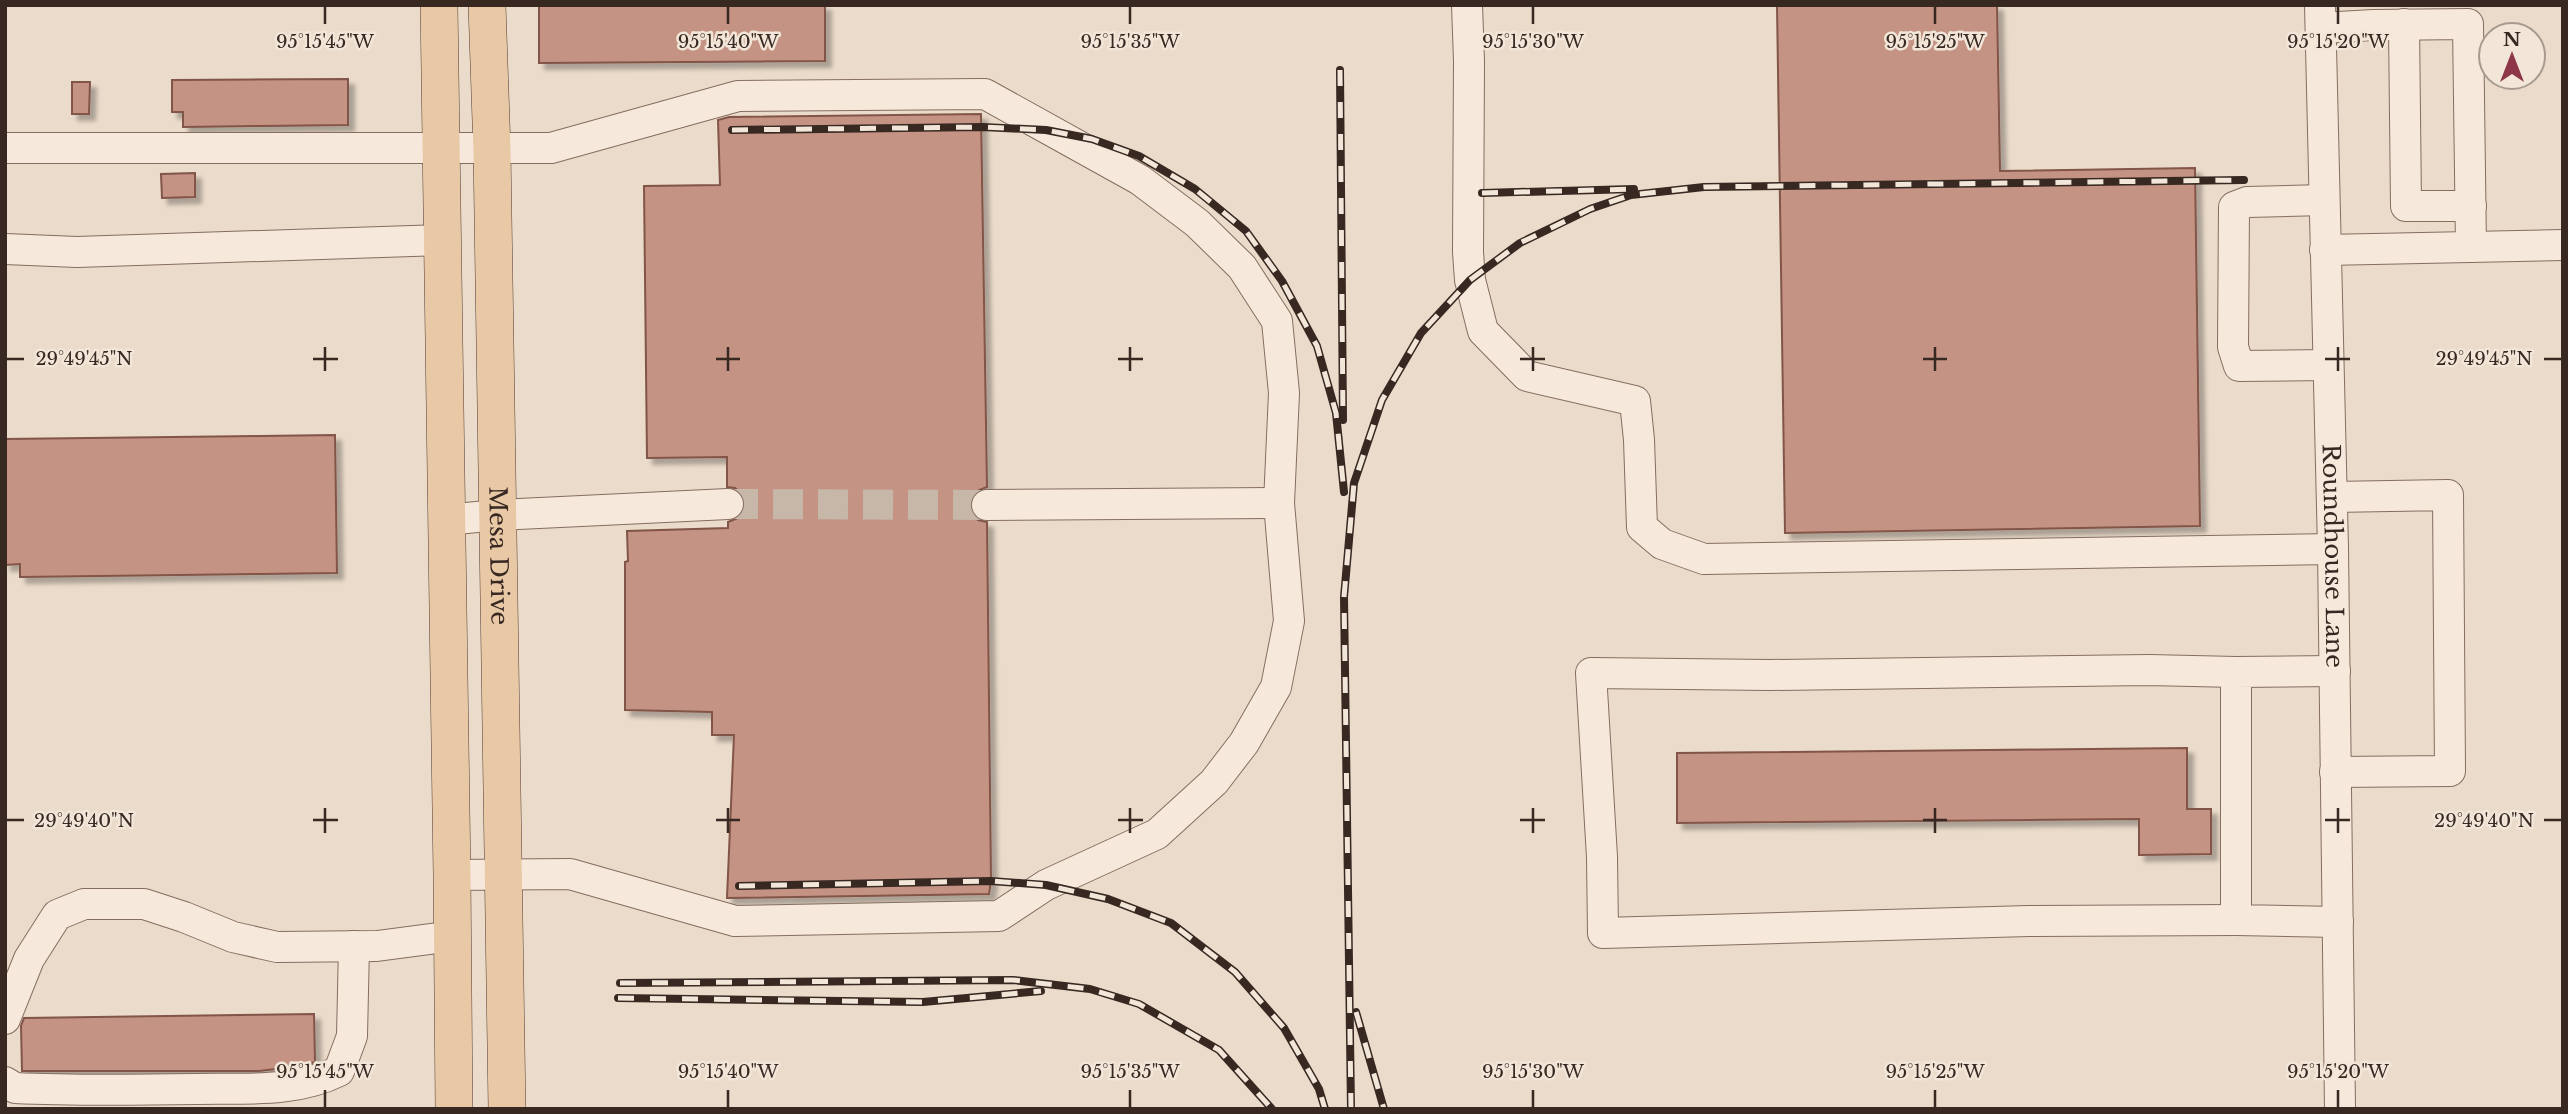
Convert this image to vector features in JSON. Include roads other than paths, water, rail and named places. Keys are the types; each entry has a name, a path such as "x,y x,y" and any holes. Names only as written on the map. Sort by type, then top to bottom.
{"main road":[{"name":"Mesa Drive","path":"439,5 454,1109"},
{"name":"Mesa Drive","path":"487,5 492,150 507,1109"}],"street":[{"path":"1467,5 1468,252 1470,280 1483,331 1527,376 1634,401 1639,440 1642,527 1662,544 1704,559 2333,549"},
{"path":"2320,17 2404,24 2468,15 2471,247"},
{"name":"Roundhouse Lane","path":"2320,17 2333,549 2340,1109"},
{"path":"2404,24 2406,206 2471,206"},
{"path":"5,148 551,148 738,96 985,94 1140,180 1197,223 1242,267 1277,321 1284,393 1279,503 1289,621 1276,687 1244,743 1214,782 1157,834 1046,885 999,916 736,921 570,874 452,875"},
{"path":"2324,200 2247,202 2234,207 2233,347 2239,366 2328,365"},
{"path":"5,249 77,253 442,240"},
{"path":"2325,250 2563,245"},
{"path":"2332,497 2448,495 2450,771 2334,772"},
{"path":"987,505 1279,503"},
{"path":"446,520 497,515 728,504"},
{"path":"2335,670 1591,674 1602,857 1603,933 2029,921 2338,922"},
{"path":"2236,672 2236,920"},
{"path":"5,1019 29,959 57,915 84,904 144,904 233,937 277,947 377,946 453,936"},
{"path":"5,1083 15,1088 82,1091 266,1088 305,1085 319,1081 339,1071 352,1036 354,946"}],"tunnel":[{"path":"728,504 987,505"}],"railway":[{"path":"1340,70 1343,420"},
{"path":"732,130 983,127 1046,130 1092,139 1139,156 1195,189 1246,231 1282,281 1317,346 1336,413 1344,492"},
{"path":"1351,1109 1344,597 1354,483 1382,400 1421,333 1470,280 1520,243 1590,209 1631,195 1704,187 2244,180"},
{"path":"1482,193 1634,189"},
{"path":"739,886 991,881 1046,885 1108,899 1171,923 1235,972 1284,1028 1319,1089 1325,1109"},
{"path":"620,983 1013,980 1090,989 1139,1004 1219,1050 1272,1109"},
{"path":"618,998 923,1002 1041,991"},
{"path":"1356,1012 1384,1109"}]}
